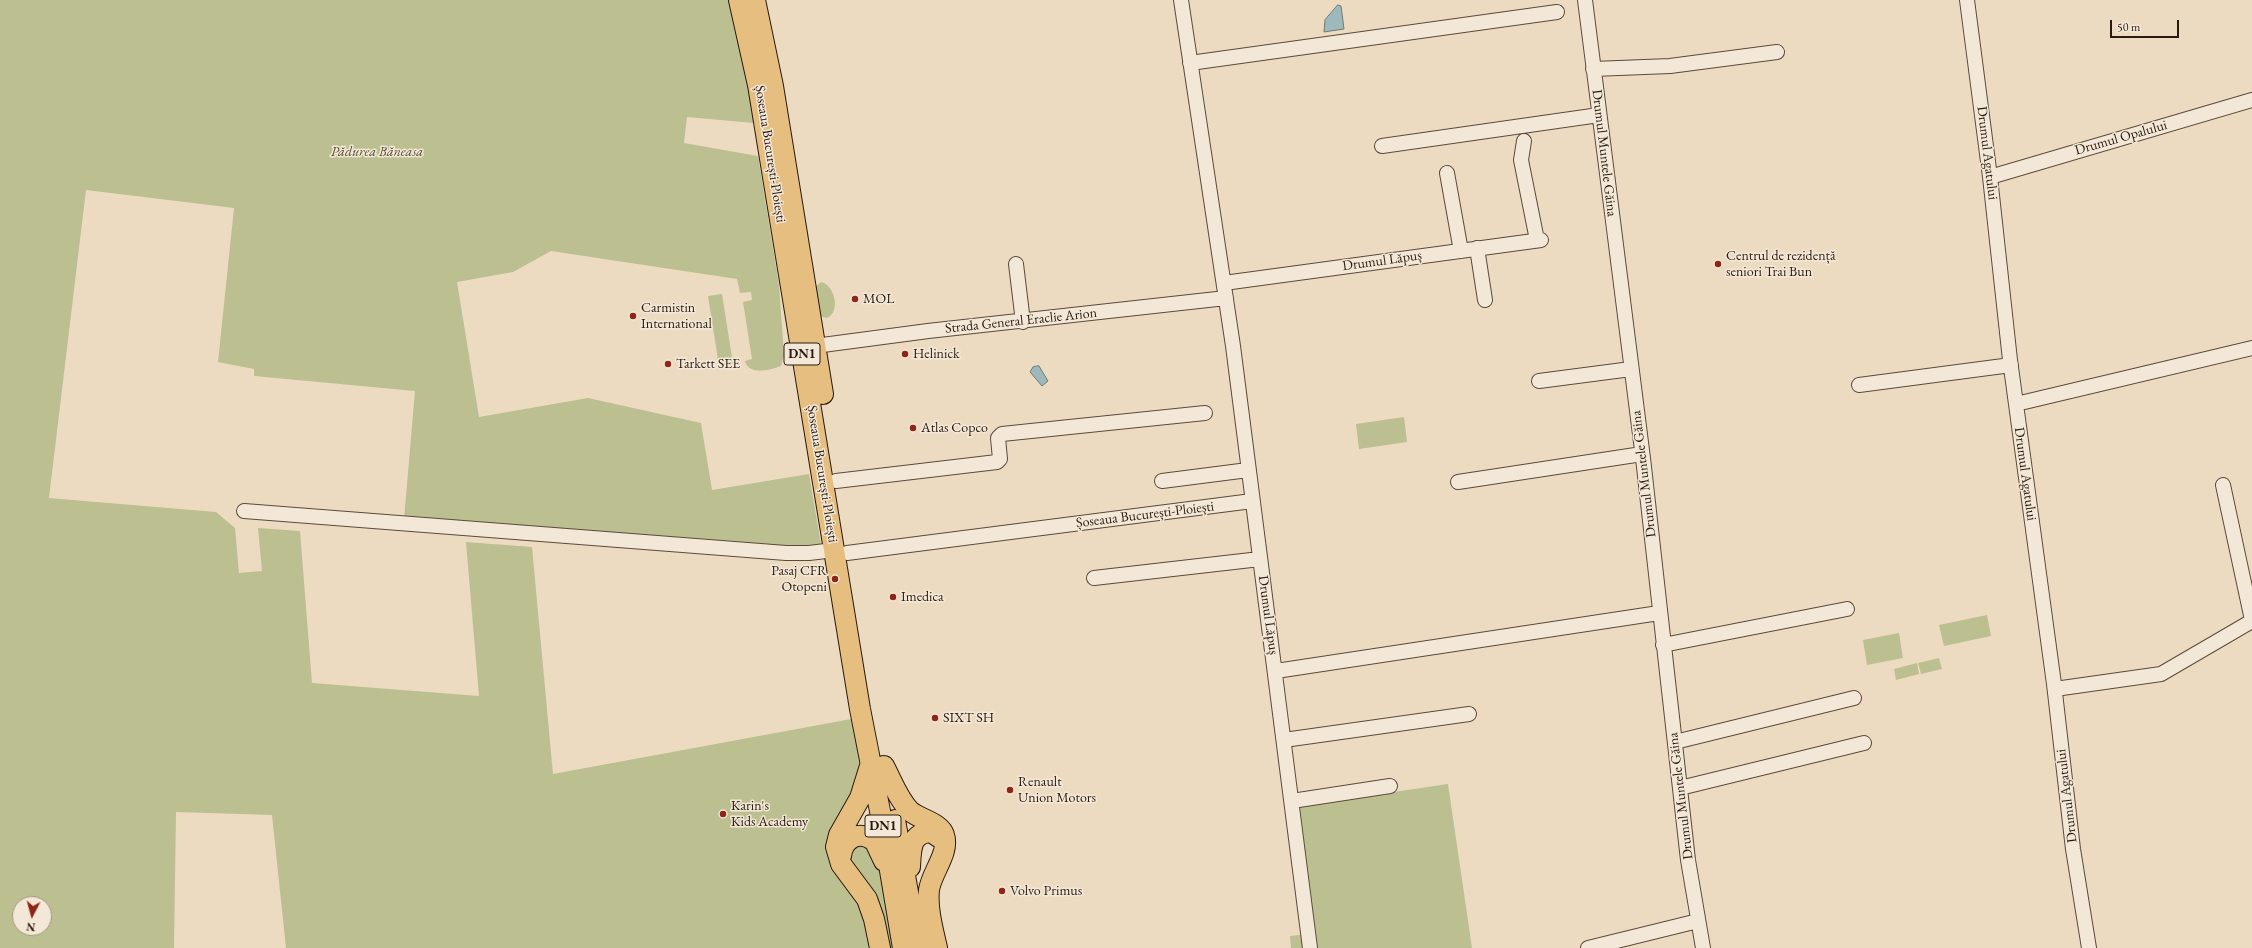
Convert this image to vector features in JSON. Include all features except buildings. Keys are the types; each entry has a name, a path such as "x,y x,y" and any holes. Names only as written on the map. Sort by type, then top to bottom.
{"highway":[{"name":"Șoseaua București-Ploiești","path":"739,0 758,85 901,888 904,910 903,948"},
{"name":"Șoseaua București-Ploiești","path":"755,0 773,86 815,346 836,481 841,551"},
{"path":"880,948 874,919 867,899 841,864 837,854 837,842 878,765 906,807 914,815 940,829 944,835 945,843 943,854 931,883 929,895 937,948"},
{"path":"901,888 915,837 920,834 931,832 940,836 945,843"},
{"path":"841,864 842,850 847,841 857,836 867,836 875,842 901,888"},
{"name":"Șoseaua București-Ploiești","path":"904,910 918,948"}],"street":[{"name":"Drumul Lăpuș","path":"1181,0 1224,283 1252,501 1276,670 1310,948"},
{"name":"Drumul Muntele Găina","path":"1584,0 1642,454 1688,860 1703,948"},
{"name":"Drumul Agatului","path":"1967,0 1990,177 2011,365 2055,689 2073,849 2088,948"},
{"path":"1190,63 1557,12"},
{"path":"1593,70 1670,66 1777,52"},
{"name":"Drumul Opalului","path":"1990,177 2252,100"},
{"path":"1382,146 1599,115"},
{"name":"Drumul Lăpuș","path":"1224,283 1539,240 1521,160 1524,142"},
{"path":"1447,173 1461,251"},
{"path":"1477,248 1485,300"},
{"path":"1016,264 1023,322"},
{"name":"Strada General Eraclie Arion","path":"815,346 928,331 1023,322 1226,298"},
{"path":"2016,404 2252,348"},
{"path":"1859,385 2011,365"},
{"path":"1539,381 1631,369"},
{"name":"Șoseaua București-Ploiești","path":"836,481 997,462 1000,459 998,438 1002,434 1205,412"},
{"path":"1458,482 1642,454"},
{"path":"1162,481 1248,470"},
{"path":"2055,689 2161,674 2252,621 2223,485"},
{"name":"Șoseaua București-Ploiești","path":"841,551 1252,501"},
{"path":"244,511 778,552 808,553 841,551"},
{"path":"1094,578 1260,559"},
{"path":"1663,645 1848,609"},
{"path":"1276,670 1659,613"},
{"path":"1675,742 1854,698"},
{"path":"1284,740 1469,714"},
{"path":"1680,788 1864,743"},
{"path":"1292,801 1390,786"},
{"path":"1588,948 1698,921"}],"green space":[{"name":"Pădurea Băneasa","path":"0,0 739,0 765,124 687,117 684,143 758,156 779,285 784,355 781,366 761,371 751,369 747,366 745,361 752,359 743,302 752,300 751,292 740,293 737,279 551,251 513,272 457,282 479,417 588,398 701,423 712,490 809,474 821,544 806,549 404,519 415,391 254,376 254,369 218,362 234,208 86,190 49,498 216,512 235,528 239,573 262,571 258,528 300,531 312,683 479,696 466,542 532,547 553,774 862,717 871,764 841,850 871,839 903,948 286,948 272,815 176,812 174,948 0,948"},
{"path":"821,282 830,288 833,293 835,305 831,315 827,318 820,316 815,287"},
{"path":"722,294 733,364 719,366 708,296"},
{"path":"1404,417 1407,442 1359,449 1356,424"},
{"path":"1987,615 1991,636 1944,646 1939,625"},
{"path":"1899,633 1903,658 1867,665 1863,640"},
{"path":"1939,658 1942,669 1921,674 1918,663"},
{"path":"1917,663 1919,674 1896,680 1894,669"},
{"path":"1448,784 1472,948 1291,948 1290,936 1308,934 1292,807"}],"water":[{"path":"1338,5 1341,6 1344,29 1324,32 1325,20"},
{"path":"1039,366 1048,381 1042,386 1030,372 1033,367"}],"place":[{"name":"Centrul de rezidență seniori Trai Bun","path":"1718,264"},
{"name":"MOL","path":"855,299"},
{"name":"Carmistin International","path":"633,316"},
{"name":"Helinick","path":"905,354"},
{"name":"Tarkett SEE","path":"668,364"},
{"name":"Atlas Copco","path":"913,428"},
{"name":"Pasaj CFR Otopeni","path":"835,579"},
{"name":"Imedica","path":"893,597"},
{"name":"SIXT SH","path":"935,718"},
{"name":"Renault Union Motors","path":"1010,790"},
{"name":"Karin's Kids Academy","path":"723,814"},
{"name":"Volvo Primus","path":"1002,891"}]}
